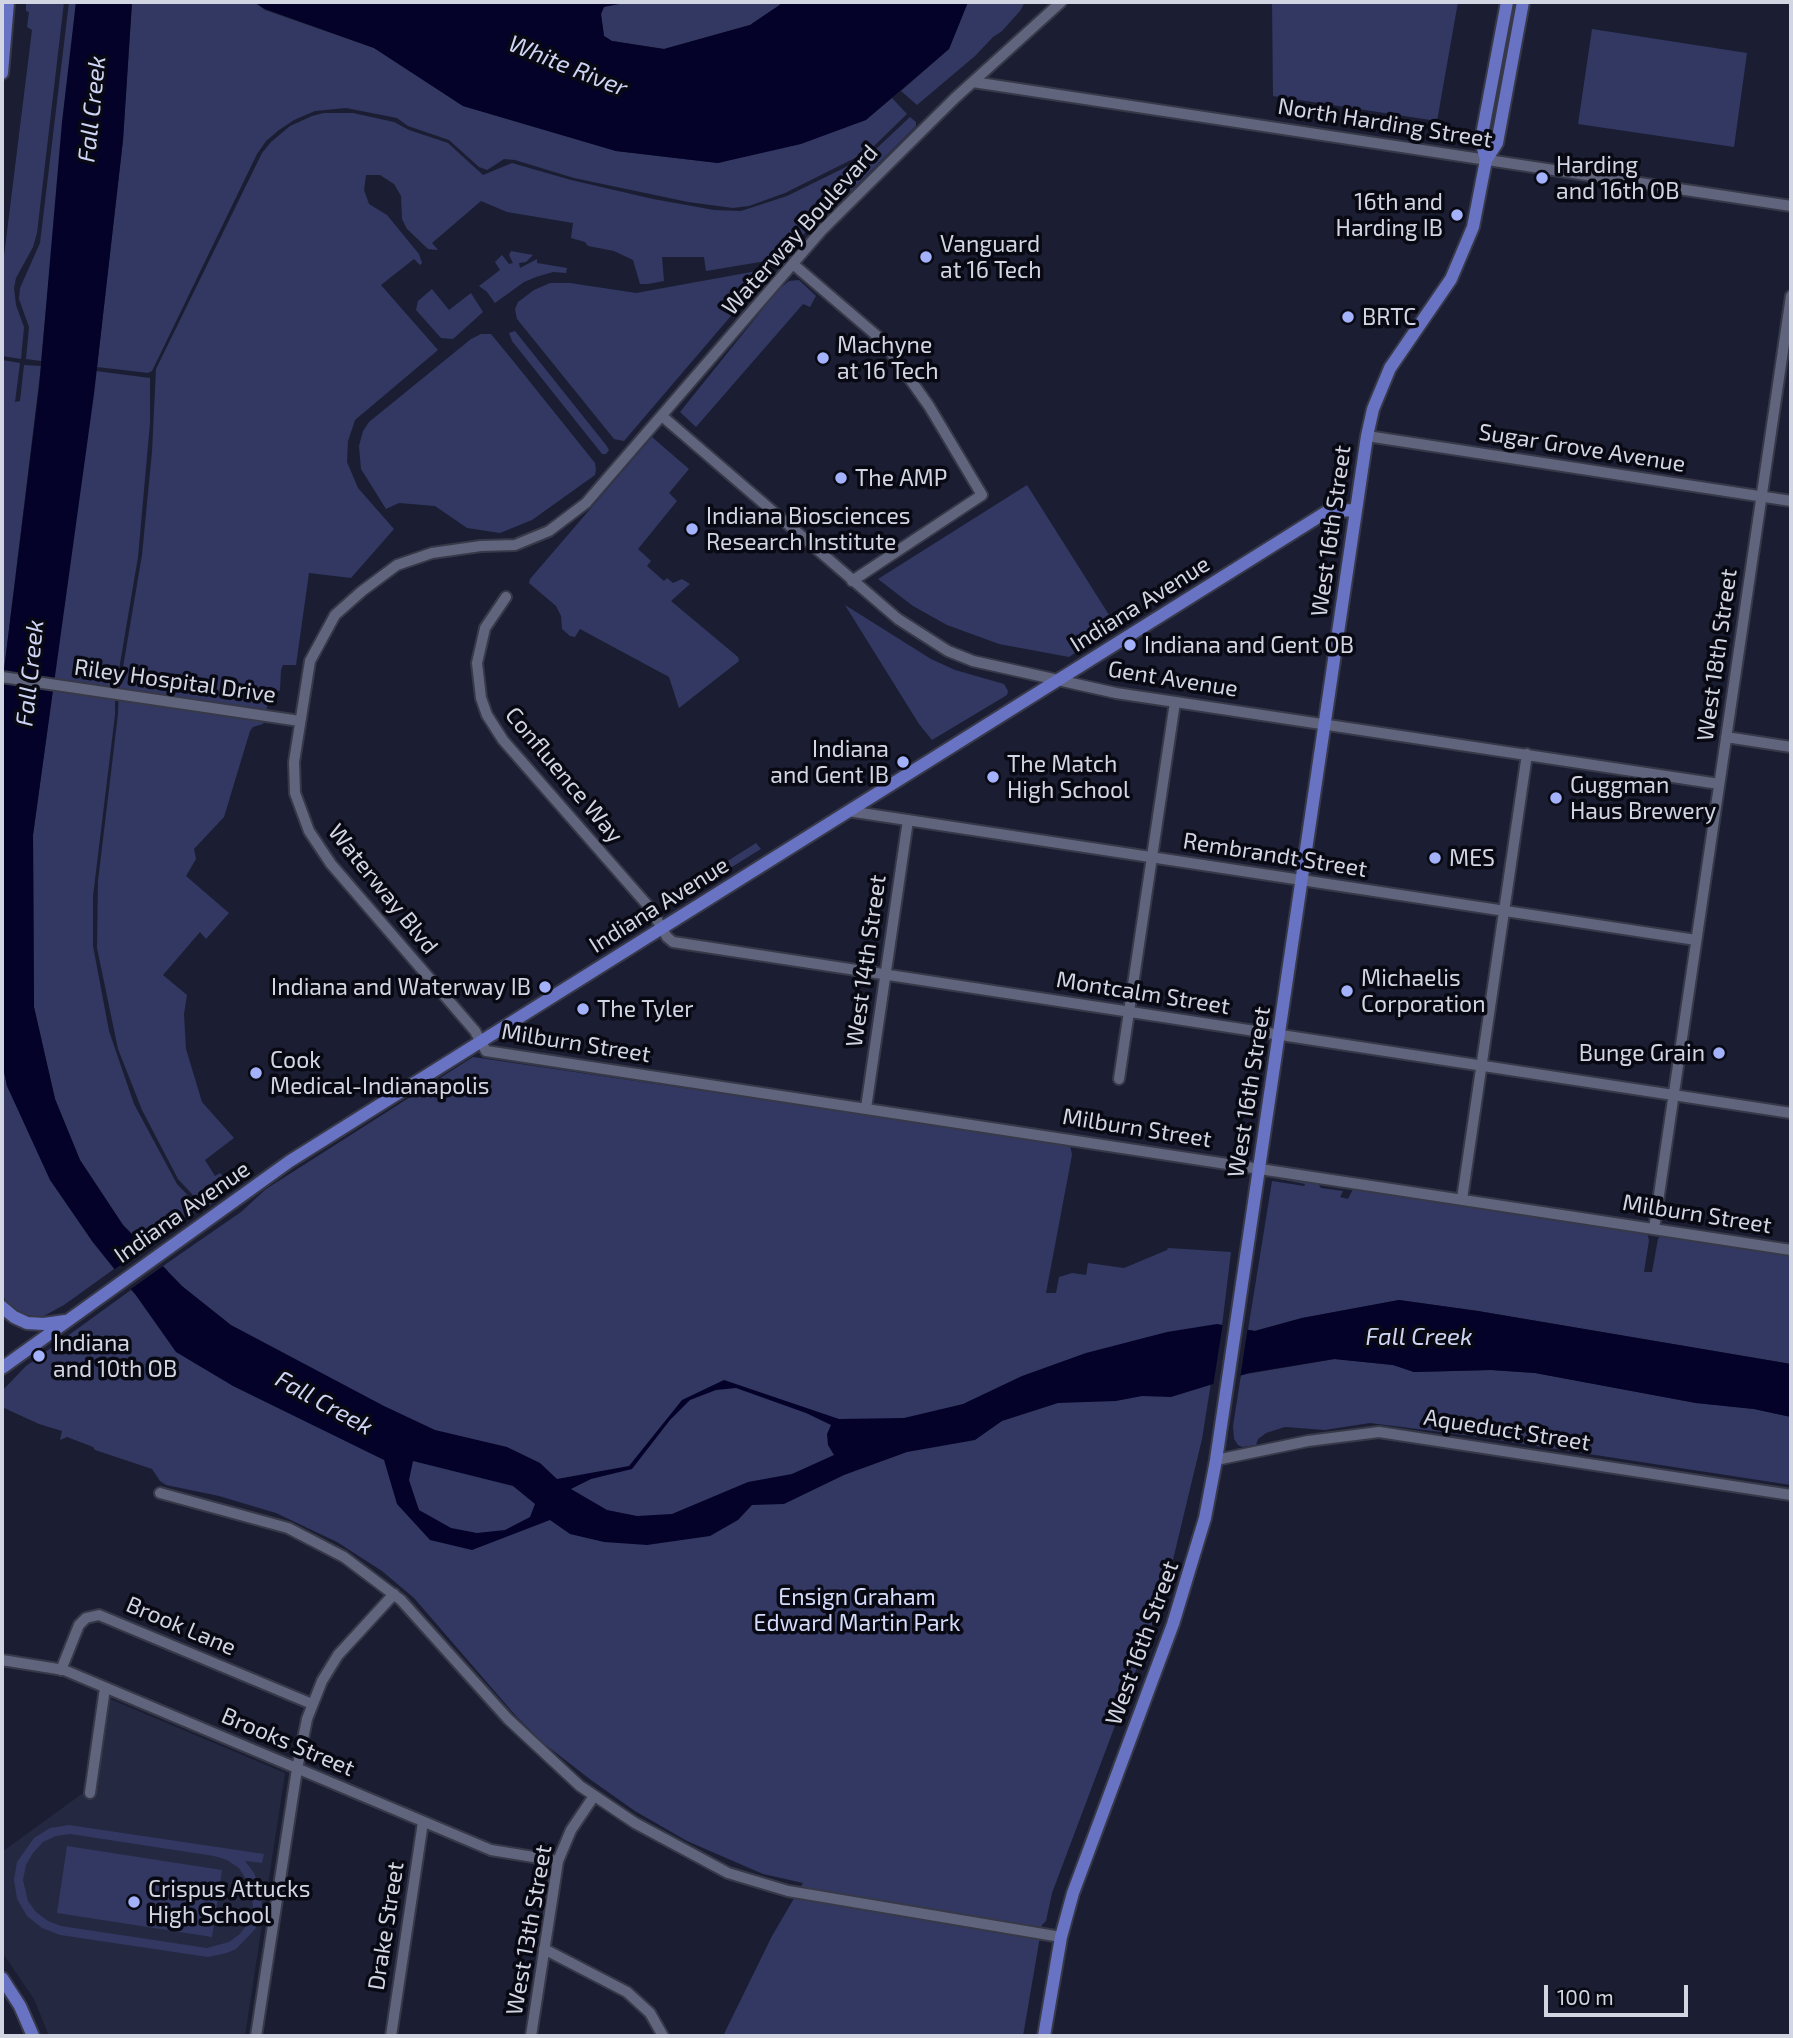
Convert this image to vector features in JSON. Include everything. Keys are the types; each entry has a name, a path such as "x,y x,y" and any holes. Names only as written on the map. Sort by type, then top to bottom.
{"main road":[{"path":"2,73 8,2"},
{"name":"West 16th Street","path":"1486,160 1481,140 1507,2"},
{"name":"West 16th Street","path":"1044,2036 1061,1937 1080,1871 1177,1613 1205,1518 1216,1460 1367,436 1376,401 1395,360 1457,268 1476,214 1486,160 1497,143 1522,2"},
{"name":"Indiana Avenue","path":"2,1368 290,1161 1328,511 1356,510"},
{"path":"2,1307 14,1317 27,1322 44,1324 65,1321"},
{"path":"2,1978 20,2006 33,2036"}],"street":[{"name":"Waterway Boulevard","path":"586,503 822,230 973,82 1061,2"},
{"name":"North Harding Street","path":"973,82 1791,206"},
{"path":"793,264 883,341 929,406 982,495 852,581"},
{"name":"West 18th Street","path":"1654,1229 1762,496 1787,354 1791,296"},
{"name":"Gent Avenue","path":"662,416 898,619 948,651 973,661 1116,693 1719,784"},
{"name":"Sugar Grove Avenue","path":"1367,436 1791,501"},
{"name":"Waterway Blvd","path":"482,1041 331,864 309,831 295,793 294,762 310,661 335,615 397,565 432,553 481,546 515,545 550,531 586,503"},
{"name":"Confluence Way","path":"506,597 485,628 477,663 481,698 487,715 503,740 650,908 661,929"},
{"name":"Riley Hospital Drive","path":"2,677 300,721"},
{"path":"1119,1079 1175,702"},
{"path":"1726,737 1791,747"},
{"path":"1461,1199 1527,754"},
{"name":"Rembrandt Street","path":"848,811 1696,940"},
{"name":"West 14th Street","path":"866,1108 908,820"},
{"name":"Montcalm Street","path":"661,929 674,942 1791,1113"},
{"name":"Milburn Street","path":"482,1041 486,1051 1791,1250"},
{"name":"Aqueduct Street","path":"1216,1460 1308,1440 1379,1432 1791,1495"},
{"path":"160,1493 288,1528 344,1557 394,1594 508,1720 547,1757 594,1796 635,1823 698,1858 738,1877 788,1891 1061,1937"},
{"path":"256,2036 297,1769 312,1704 343,1647 394,1594"},
{"name":"Brook Lane","path":"61,1670 79,1625 86,1618 99,1615 312,1704"},
{"name":"Brooks Street","path":"2,1660 61,1670 491,1850 558,1861"},
{"path":"90,1793 106,1688"},
{"name":"West 13th Street","path":"531,2036 558,1861 571,1830 594,1796"},
{"name":"Drake Street","path":"391,2036 423,1822"},
{"path":"544,1949 634,1997 650,2013 663,2036"}],"shaded area":[{"name":"Crispus Attucks High School","path":"110,1699 285,1773 245,2036 49,2036 34,1999 2,1952 2,1852 83,1793 96,1794"}],"green space":[{"path":"26,2 64,2 37,233 14,288 16,305 24,327 21,359 2,356 2,272 32,30 27,27 29,12 26,11"},
{"path":"69,2 76,2 41,361 26,359 29,327 19,299 20,288 40,243"},
{"path":"132,2 254,2 265,10 374,48 463,106 616,151 718,163 865,120 892,98 907,114 874,146 855,158 785,193 749,206 733,208 688,202 574,178 515,160 504,159 487,170 479,167 449,140 408,126 397,118 346,108 315,111 279,130 266,141 257,154 152,371 148,373 97,367 123,140"},
{"path":"629,2 776,2 780,5 750,25 664,49 612,41 604,36 601,14 604,6"},
{"path":"968,2 1025,2 1002,31 917,105 901,91 949,49"},
{"path":"1272,2 1458,2 1437,121 1273,96"},
{"path":"1592,29 1747,53 1734,147 1578,124"},
{"path":"324,113 353,113 394,122 448,143 483,175 512,163 653,199 714,210 741,211 787,196 844,168 876,149 910,117 916,122 916,126 851,191 825,209 788,253 778,259 706,271 704,257 662,257 664,281 648,284 640,284 633,260 614,251 588,246 585,242 571,238 573,223 507,212 481,201 432,243 438,250 428,249 407,229 402,219 401,196 394,184 380,175 366,175 364,190 369,204 387,215 419,254 422,263 420,265 414,259 381,285 438,350 355,420 348,441 347,462 358,488 394,529 351,578 309,573 296,665 283,665 280,690 269,699 263,724 250,731 224,817 194,849 196,859 186,876 229,913 206,939 200,932 163,975 187,995 184,1014 186,1049 202,1102 234,1138 205,1160 215,1176 220,1173 231,1190 205,1208 178,1179 142,1110 118,1049 97,948 98,881 119,691 142,555 152,452 156,369 262,153 290,126"},
{"path":"511,251 533,255 526,262 519,263 520,268 537,259 537,263 567,268 566,273 553,272 524,282 495,303 479,286 500,270 495,262 502,255 509,264 513,263 509,255"},
{"path":"757,271 765,276 624,441 614,439 517,319 515,309 518,302 534,290 550,283 570,283 636,293"},
{"path":"799,280 816,296 810,307 803,304 696,427 680,412 778,290 789,281"},
{"path":"432,289 449,310 471,293 483,312 453,339 441,338 416,310 418,301"},
{"path":"515,331 606,445 609,450 606,454 602,454 512,341 509,333"},
{"path":"481,334 491,334 595,463 596,470 595,475 532,520 500,533 467,528 435,506 399,503 386,509 361,469 359,446 369,422 471,339"},
{"path":"2,360 20,363 15,402 20,401 24,365 41,366 2,686"},
{"path":"96,371 150,378 150,423 138,557 115,693 115,715 93,896 93,946 109,1031 134,1104 177,1184 200,1208 145,1247 123,1225 80,1160 55,1099 34,1007 33,835"},
{"path":"652,437 689,469 669,493 677,501 638,549 651,561 647,566 664,581 667,578 673,583 682,579 690,584 671,601 738,657 739,661 679,708 669,677 580,629 575,637 570,636 562,629 561,616 556,606 529,583"},
{"path":"1027,485 1116,626 1069,657 999,644 947,625 913,606 878,579"},
{"path":"845,605 931,659 955,670 1004,684 1007,695 932,740 919,724"},
{"path":"756,843 761,849 675,902 663,902"},
{"name":"Ensign Graham Edward Martin Park","path":"473,1057 1070,1145 1072,1155 1046,1293 1056,1293 1059,1277 1072,1273 1086,1275 1088,1263 1124,1268 1168,1248 1231,1252 1222,1326 1202,1439 1171,1568 1145,1646 1052,1893 1046,1921 1042,1925 1023,2036 723,2036 772,1936 803,1883 763,1874 687,1841 635,1811 591,1780 542,1742 516,1716 414,1598 382,1571 337,1542 276,1513 219,1496 166,1485 152,1469 95,1450 67,1437 60,1440 62,1431 2,1407 2,1391 26,1366 131,1290 135,1294 168,1271 163,1266 241,1212 266,1189"},
{"path":"2,1062 7,1086 92,1241 114,1269 64,1305 42,1317 27,1315 27,1318 7,1305 4,1297"},
{"path":"1275,1176 1316,1181 1321,1188 1343,1191 1340,1197 1348,1199 1354,1187 1647,1233 1649,1240 1644,1272 1652,1272 1661,1234 1791,1253 1791,1364 1399,1300 1302,1318 1254,1331 1248,1330 1272,1181 1305,1184"},
{"path":"1335,1359 1393,1365 1414,1372 1491,1370 1535,1373 1696,1403 1754,1409 1791,1417 1791,1485 1370,1423 1325,1430 1285,1427 1266,1433 1258,1439 1256,1445 1238,1445 1234,1439 1233,1426 1241,1375"},
{"path":"69,1825 264,1854 262,1863 245,1861 254,1873 261,1891 262,1910 256,1928 236,1949 208,1957 60,1935 42,1928 27,1916 17,1899 14,1880 17,1862 34,1838 50,1828","holes":["70,1834 214,1856 239,1868 251,1887 253,1908 249,1922 240,1934 229,1942 207,1948 61,1926 36,1912 28,1901 23,1880 26,1865 43,1842"]},
{"path":"67,1846 222,1870 212,1937 57,1913"}],"water":[{"name":"Fall Creek","path":"76,2 132,2 123,140 94,394 33,835 34,1007 55,1099 80,1160 123,1225 182,1286 231,1325 384,1406 435,1430 507,1447 540,1463 557,1479 629,1466 682,1400 724,1380 839,1419 904,1418 963,1404 1022,1376 1086,1353 1167,1332 1217,1324 1255,1331 1302,1318 1399,1300 1791,1364 1791,1417 1754,1409 1696,1403 1535,1373 1491,1370 1414,1372 1393,1365 1334,1359 1249,1373 1171,1397 1142,1396 1116,1401 1058,1403 1002,1421 975,1440 907,1452 844,1475 784,1504 752,1505 738,1520 710,1536 647,1545 604,1542 570,1534 550,1520 472,1550 430,1540 397,1504 384,1460 233,1386 176,1352 135,1294 92,1241 50,1180 7,1086 2,1062 2,686 39,388 62,122","holes":["736,1388 806,1413 831,1425 827,1434 828,1445 834,1455 792,1474 748,1482 672,1514 637,1516 607,1510 571,1489 591,1479 632,1469 670,1420 690,1400 716,1390","413,1461 513,1486 535,1504 530,1517 505,1530 477,1533 451,1528 419,1510 409,1480"]},
{"name":"White River","path":"254,2 629,2 604,7 601,14 604,36 612,41 664,49 750,25 784,2 968,2 949,49 866,120 801,144 718,163 616,151 463,106 374,48 265,9"}],"pier":[{"path":"148,1246 166,1264 128,1291 112,1271"},
{"path":"1223,1322 1248,1326 1240,1379 1213,1387"}],"place":[{"name":"Harding and 16th OB","path":"1542,178"},
{"name":"16th and Harding IB","path":"1457,215"},
{"name":"Vanguard at 16 Tech","path":"926,257"},
{"name":"BRTC","path":"1348,317"},
{"name":"Machyne at 16 Tech","path":"823,358"},
{"name":"The AMP","path":"841,478"},
{"name":"Indiana Biosciences Research Institute","path":"692,529"},
{"name":"Indiana and Gent OB","path":"1130,645"},
{"name":"Indiana and Gent IB","path":"903,762"},
{"name":"The Match High School","path":"993,777"},
{"name":"Guggman Haus Brewery","path":"1556,798"},
{"name":"MES","path":"1435,858"},
{"name":"Indiana and Waterway IB","path":"545,987"},
{"name":"Michaelis Corporation","path":"1347,991"},
{"name":"The Tyler","path":"583,1009"},
{"name":"Bunge Grain","path":"1719,1053"},
{"name":"Cook Medical-Indianapolis","path":"256,1073"},
{"name":"Indiana and 10th OB","path":"39,1356"},
{"name":"Crispus Attucks High School","path":"134,1902"}]}
